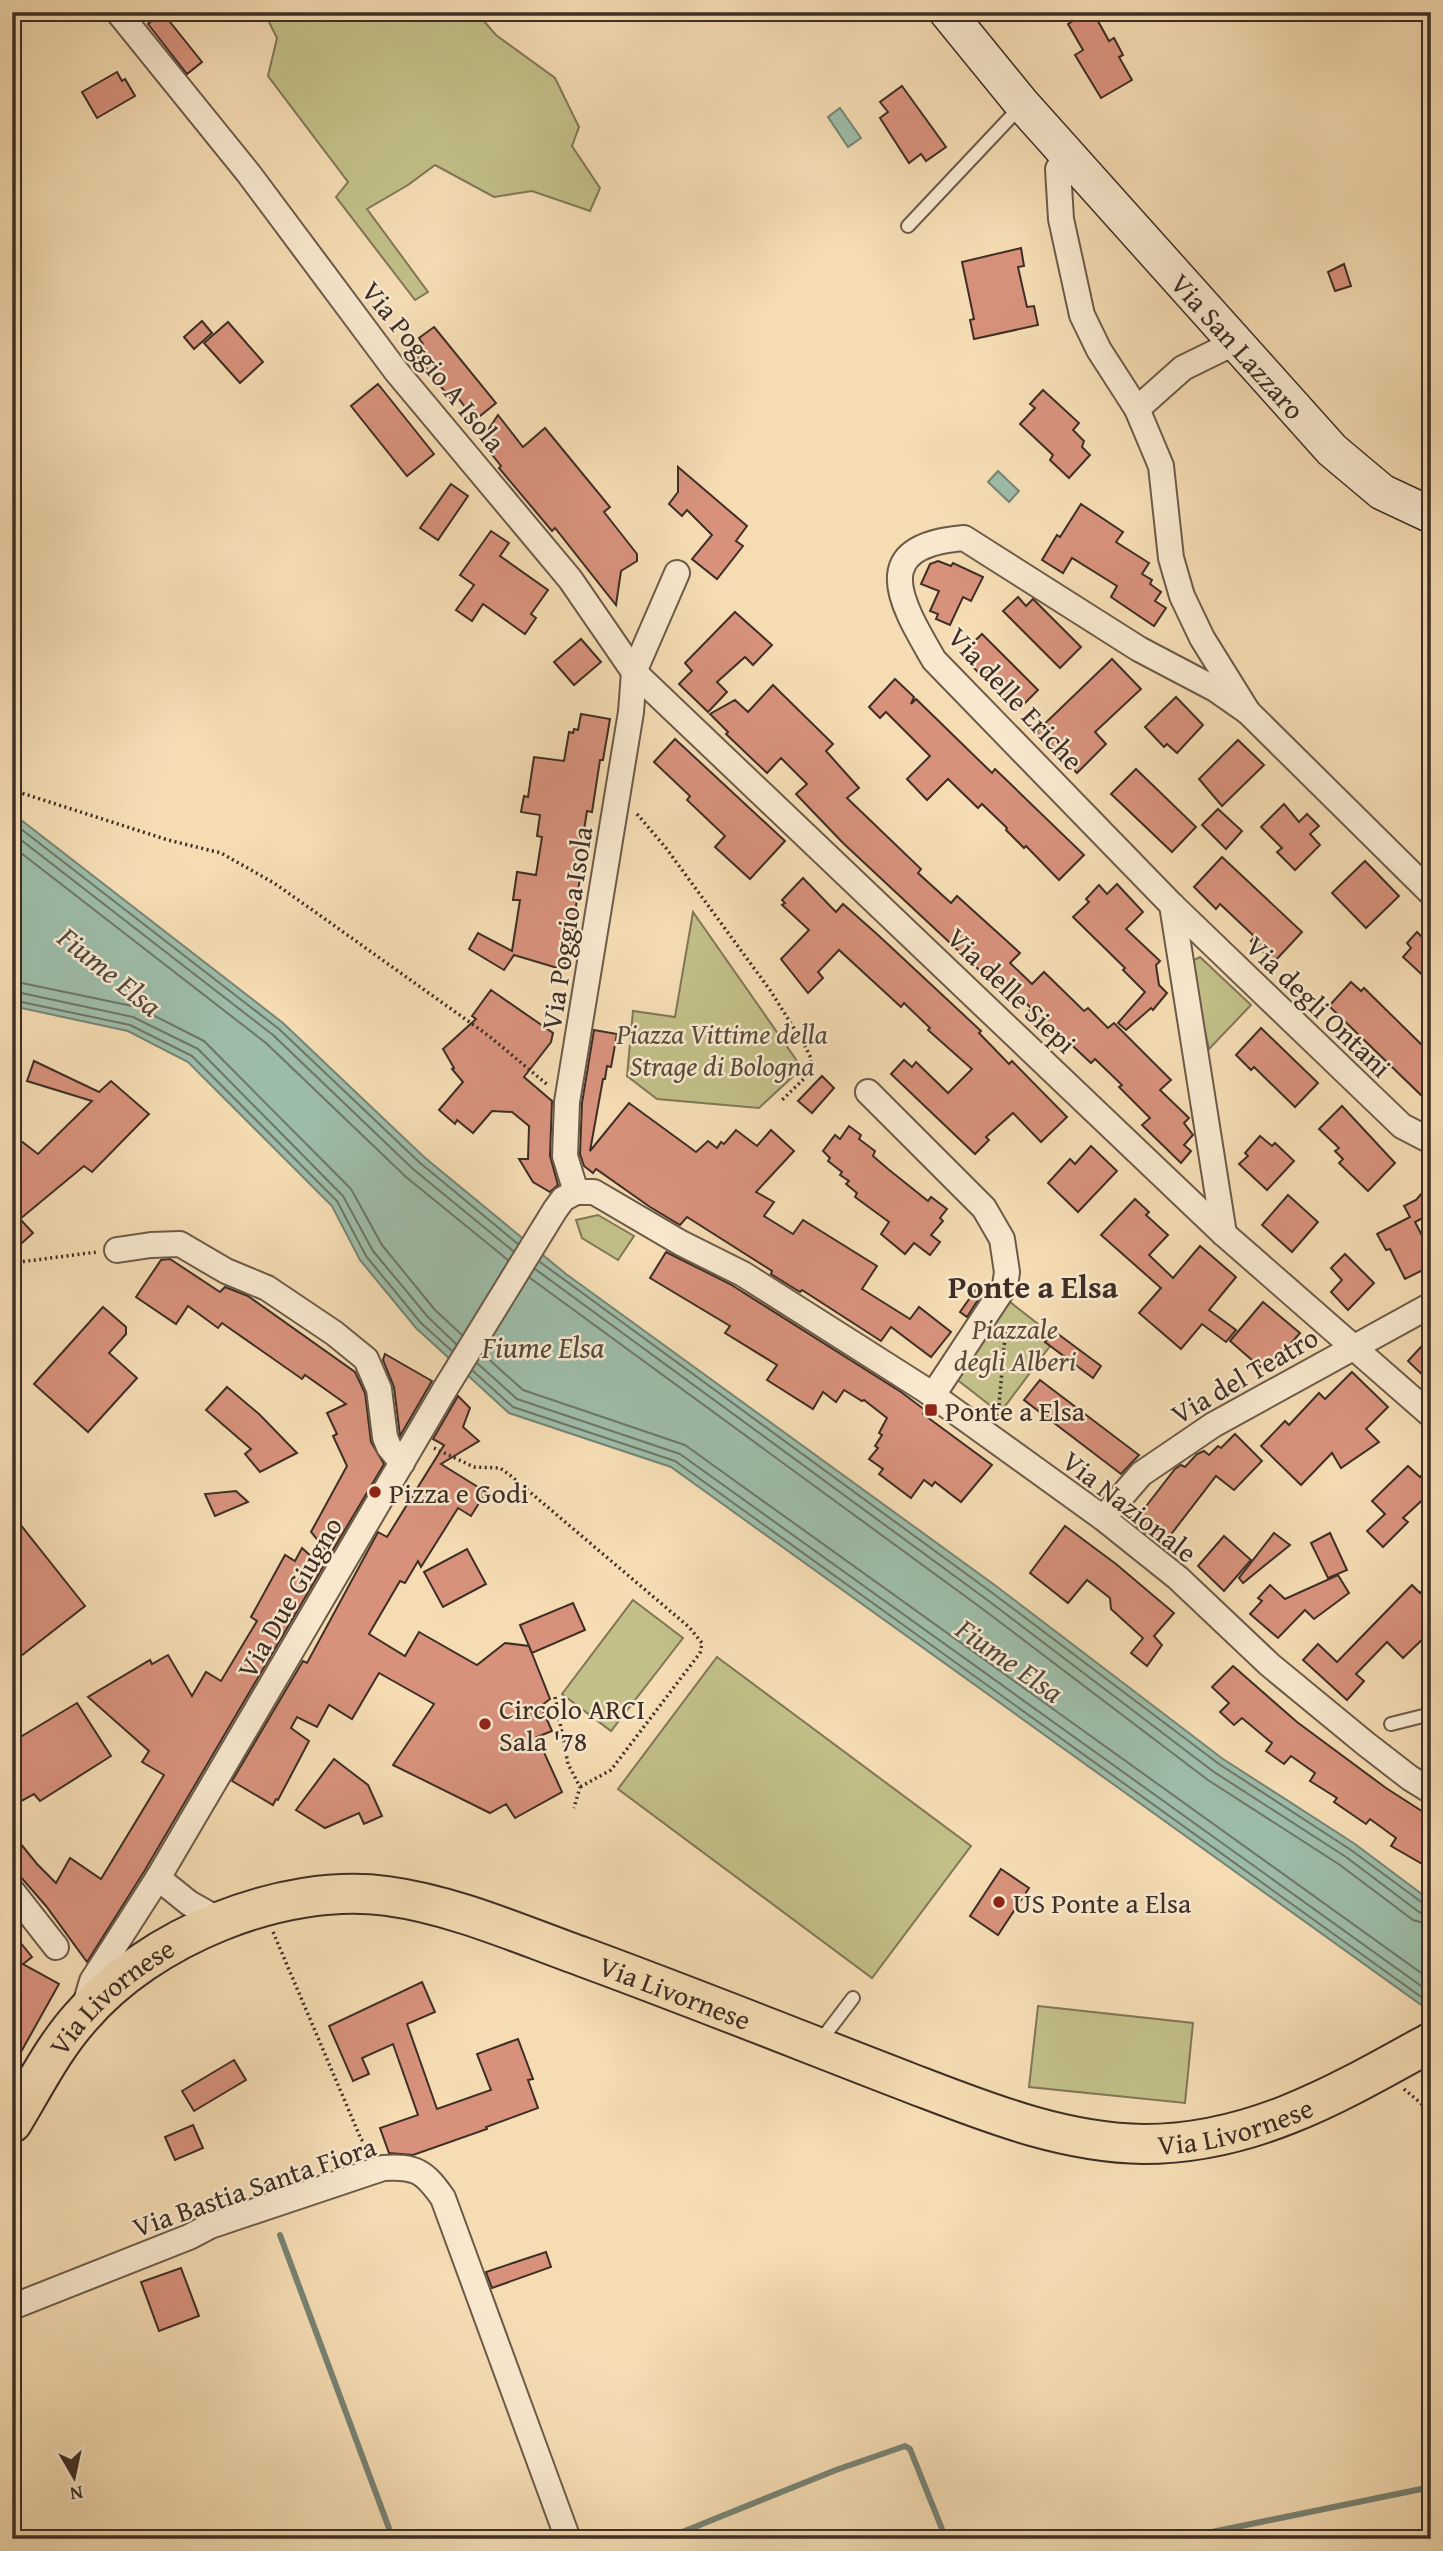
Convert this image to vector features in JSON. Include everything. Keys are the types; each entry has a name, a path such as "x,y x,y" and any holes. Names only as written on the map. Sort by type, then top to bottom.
{"main road":[{"name":"Via Livornese","path":"12,2123 55,2052 81,2016 140,1965 177,1941 219,1920 302,1899 347,1894 422,1902 471,1917 1002,2118 1035,2128 1117,2143 1148,2144 1221,2136 1278,2120 1330,2097 1416,2050"}],"street":[{"name":"Via Poggio A Isola","path":"118,12 248,174 397,371 570,579 634,672"},
{"name":"Via San Lazzaro","path":"947,12 1022,104 1332,450 1382,492 1431,515"},
{"path":"1066,153 1058,169 1061,219 1082,315 1099,350 1137,409 1160,466 1171,558 1182,596 1202,638 1248,712 1431,893"},
{"path":"1137,409 1183,368 1236,342"},
{"name":"Via delle Eriche","path":"1172,905 934,660 907,613 898,577 906,559 918,548 939,540 964,538 1139,649 1215,689 1248,712"},
{"path":"634,672 677,573"},
{"name":"Via Poggio a Isola","path":"576,1192 565,1156 567,1102 631,712 634,672"},
{"name":"Via delle Siepi","path":"634,672 1224,1234 1431,1415"},
{"path":"1172,905 1224,1234"},
{"name":"Via degli Ontani","path":"1172,905 1402,1126 1431,1141"},
{"path":"868,1092 984,1208 1002,1239 1007,1272 1005,1286 933,1395"},
{"name":"Via Due Giugno","path":"81,2016 92,1981 158,1878 445,1389 555,1210 563,1199 576,1192"},
{"name":"Via Nazionale","path":"576,1192 594,1192 743,1274 933,1395 1103,1518 1178,1578 1280,1674 1399,1770 1431,1791"},
{"path":"117,1250 180,1244 267,1289 334,1333 366,1359 379,1389 385,1437 389,1447 402,1463"},
{"name":"Via del Teatro","path":"1103,1518 1141,1474 1213,1424 1431,1305"},
{"path":"158,1878 189,1903 219,1920"},
{"path":"12,1891 56,1947"},
{"name":"Via Bastia Santa Fiora","path":"12,2308 210,2227 383,2168 404,2167 427,2176 443,2197 568,2539"}],"lane":[{"path":"908,226 1022,104"},
{"path":"1391,1724 1431,1714"},
{"path":"816,2047 853,1998"}],"path":[{"path":"12,790 168,840 221,853 274,883 489,1037 567,1102"},
{"path":"618,791 666,848 770,990 805,1046 811,1058 811,1072 782,1100"},
{"path":"12,1263 117,1250"},
{"path":"996,1442 999,1384 1008,1312 1005,1286"},
{"path":"416,1440 474,1466 500,1468 690,1626 702,1643 700,1653 611,1770 580,1787"},
{"path":"555,1697 568,1764 580,1787 574,1808"},
{"path":"265,1907 271,1927 361,2139 383,2168"}],"green space":[{"path":"264,12 476,12 496,35 555,78 579,127 572,146 600,188 590,211 532,191 494,197 435,165 408,185 367,209 428,292 415,300 336,197 348,182 268,76 277,38"},
{"name":"Piazza Vittime della Strage di Bologna","path":"693,912 802,1068 759,1108 657,1099 627,1076 633,1011 675,1017"},
{"path":"1200,957 1251,1005 1209,1049 1190,967 1194,960"},
{"path":"598,1215 634,1236 618,1260 582,1238 576,1220"},
{"name":"Piazzale degli Alberi","path":"1010,1302 1056,1338 1000,1413 955,1378"},
{"path":"633,1600 683,1638 611,1731 562,1694"},
{"path":"717,1657 971,1846 872,1978 618,1789"},
{"path":"1038,2006 1193,2023 1185,2103 1029,2087"}],"water":[{"path":"840,108 861,138 848,147 828,117"},
{"path":"998,471 1019,491 1009,502 988,482"},
{"name":"Fiume Elsa","path":"12,813 283,1023 424,1157 566,1274 996,1586 1223,1759 1355,1844 1431,1901 1431,2012 671,1467 509,1413 416,1328 360,1260 332,1206 188,1062 128,1031 12,1006"}],"building":[{"path":"162,12 202,62 187,74 148,24"},
{"path":"1088,12 1093,12 1109,41 1114,38 1123,55 1119,57 1132,80 1101,98 1075,55 1083,50 1068,24"},
{"path":"117,72 122,81 125,79 135,96 97,118 82,92"},
{"path":"902,86 946,147 926,161 921,154 909,163 880,118 888,112 880,102"},
{"path":"1021,248 1024,266 1018,267 1027,307 1034,306 1038,325 974,339 970,320 974,319 962,262"},
{"path":"1344,264 1351,286 1335,291 1328,272"},
{"path":"202,321 212,333 194,349 184,337"},
{"path":"228,322 263,362 240,383 204,343"},
{"path":"434,327 496,403 475,420 455,394 450,398 413,352 423,344 419,338"},
{"path":"378,384 434,454 407,476 351,406"},
{"path":"1043,390 1079,423 1073,430 1084,441 1082,447 1090,455 1069,478 1050,460 1053,455 1020,424 1035,408 1030,404"},
{"path":"498,415 523,447 545,428 610,507 604,512 637,554 637,561 621,571 616,605 555,528 552,531 499,468 501,466 481,441"},
{"path":"678,467 747,526 736,541 743,546 717,579 692,559 712,535 687,510 682,516 669,504 678,492"},
{"path":"451,484 468,496 438,540 420,528"},
{"path":"1081,504 1123,532 1116,542 1149,563 1142,574 1152,580 1150,584 1161,592 1155,601 1166,608 1154,626 1111,597 1117,586 1072,558 1063,573 1042,560"},
{"path":"491,531 509,543 500,556 548,590 531,614 536,618 525,634 483,604 472,621 456,610 474,585 460,575"},
{"path":"938,561 951,566 953,563 983,577 971,601 963,597 950,625 936,619 938,614 930,611 939,591 921,584 930,564"},
{"path":"1018,597 1026,606 1033,599 1081,647 1060,668 1003,611"},
{"path":"735,612 772,645 753,665 745,657 717,682 727,692 708,712 679,684 692,671 685,663"},
{"path":"982,634 1038,690 1017,711 964,658 964,651"},
{"path":"581,639 601,662 574,685 554,662"},
{"path":"1112,659 1141,689 1095,732 1106,744 1077,773 1036,732"},
{"path":"895,679 914,697 911,704 916,699 992,773 995,769 1084,855 1059,880 982,804 978,808 948,779 927,800 907,779 930,756 886,712 880,718 869,707"},
{"path":"773,685 833,744 826,751 859,788 847,798 921,869 918,873 951,903 957,896 1020,953 1010,963 1032,984 1044,972 1084,1011 1088,1008 1108,1028 1114,1023 1171,1080 1160,1090 1189,1118 1184,1123 1193,1135 1184,1145 1191,1151 1181,1163 1142,1125 1150,1118 1095,1059 1091,1063 1048,1023 1045,1027 1029,1011 1032,1009 998,975 992,982 843,843 796,794 807,784 781,758 767,773 726,734 728,732 710,714 735,700 748,712"},
{"path":"1176,697 1203,725 1177,753 1167,744 1164,747 1145,727"},
{"path":"581,714 610,719 592,812 587,811 583,837 579,836 574,869 581,870 570,950 567,949 564,970 514,955 504,970 469,949 478,933 512,951 520,900 513,900 517,872 536,875 542,837 537,836 540,815 521,812 524,796 528,797 534,757 564,761 569,732 578,730"},
{"path":"675,739 785,841 750,879 715,847 725,836 687,800 690,796 654,762"},
{"path":"1238,740 1264,765 1222,806 1199,779"},
{"path":"1136,769 1196,827 1172,852 1111,794"},
{"path":"1284,804 1299,822 1307,814 1319,826 1310,834 1320,845 1295,870 1277,852 1282,848 1261,827"},
{"path":"1218,809 1242,831 1226,849 1202,825"},
{"path":"1222,857 1302,932 1274,962 1251,941 1255,937 1220,904 1216,909 1194,887"},
{"path":"1365,861 1399,896 1366,928 1332,893"},
{"path":"803,878 836,912 843,904 878,935 981,1031 979,1033 1009,1064 1012,1061 1067,1117 1041,1142 1013,1113 986,1137 989,1140 975,1154 891,1074 904,1060 912,1067 916,1062 948,1093 972,1069 928,1030 930,1028 904,1003 901,1007 839,950 818,972 823,978 808,993 781,959 809,930 782,905 785,903 782,900"},
{"path":"1117,884 1143,912 1126,929 1160,961 1156,965 1159,985 1167,993 1153,1010 1151,1008 1126,1030 1118,1023 1145,992 1123,970 1125,968 1073,917 1089,902 1086,899 1099,885 1107,894"},
{"path":"1431,928 1431,983 1403,957 1411,948 1407,943 1417,932 1422,937"},
{"path":"1351,982 1361,991 1364,988 1431,1054 1431,1089 1423,1097 1329,1006"},
{"path":"491,990 553,1033 551,1042 524,1077 552,1101 550,1156 558,1185 550,1192 533,1182 519,1159 528,1159 529,1126 512,1112 492,1111 473,1133 457,1120 455,1124 439,1110 463,1082 452,1069 454,1068 443,1049 476,1019 472,1016"},
{"path":"1261,1028 1318,1083 1295,1107 1254,1067 1251,1070 1236,1055"},
{"path":"594,1030 617,1034 611,1067 607,1066 603,1079 590,1151 629,1103 696,1152 708,1141 717,1148 736,1130 757,1146 771,1130 794,1151 756,1192 774,1202 764,1216 793,1234 803,1220 877,1266 862,1289 910,1319 919,1307 951,1332 931,1357 891,1327 881,1341 802,1290 800,1292 771,1274 772,1271 687,1217 680,1225 596,1169 593,1173 584,1166 580,1154 582,1103"},
{"path":"34,1061 99,1092 111,1081 149,1114 92,1172 84,1166 20,1219 33,1233 12,1252 12,1134 38,1154 92,1101 27,1081"},
{"path":"822,1076 834,1088 812,1113 798,1101"},
{"path":"1342,1106 1395,1163 1368,1191 1339,1163 1343,1159 1335,1151 1339,1148 1319,1129"},
{"path":"849,1126 861,1135 859,1139 875,1151 873,1156 888,1169 928,1201 931,1197 947,1209 940,1218 943,1221 931,1235 940,1242 930,1255 914,1243 905,1254 881,1234 889,1222 855,1197 857,1193 846,1184 849,1181 828,1161 830,1158 823,1151 835,1135 840,1139"},
{"path":"1260,1136 1272,1146 1275,1143 1294,1161 1267,1190 1239,1164 1248,1156 1245,1153"},
{"path":"1091,1146 1117,1171 1078,1212 1048,1183 1070,1159 1075,1164"},
{"path":"1431,1183 1431,1214 1415,1222 1431,1253 1431,1266 1405,1279 1390,1249 1386,1250 1377,1234 1410,1217 1404,1206 1416,1200"},
{"path":"1288,1195 1318,1222 1292,1252 1262,1225"},
{"path":"1135,1199 1149,1212 1146,1215 1168,1235 1149,1255 1173,1278 1200,1246 1236,1277 1209,1310 1236,1330 1226,1342 1202,1324 1181,1349 1139,1313 1161,1288 1101,1235"},
{"path":"666,1252 730,1284 901,1392 925,1410 923,1414 992,1465 961,1502 935,1482 932,1486 924,1480 911,1498 879,1474 883,1469 869,1459 878,1448 875,1446 882,1435 879,1433 887,1418 864,1400 844,1390 836,1402 823,1392 813,1409 767,1380 777,1365 725,1333 730,1326 650,1278"},
{"path":"1345,1254 1374,1283 1348,1310 1331,1292 1342,1280 1331,1268"},
{"path":"170,1259 220,1292 225,1287 248,1296 355,1372 365,1393 371,1442 384,1464 330,1555 311,1532 347,1466 333,1436 337,1434 327,1413 346,1404 305,1375 302,1379 222,1323 218,1328 188,1306 176,1324 136,1297 161,1260"},
{"path":"979,1285 985,1289 967,1317 960,1312"},
{"path":"1263,1302 1300,1333 1281,1355 1278,1352 1260,1367 1230,1341"},
{"path":"103,1307 126,1327 126,1334 109,1353 137,1378 88,1432 34,1384"},
{"path":"1054,1331 1101,1366 1093,1378 1045,1342"},
{"path":"1431,1336 1431,1383 1408,1361"},
{"path":"385,1354 432,1381 400,1436 394,1387 383,1360"},
{"path":"1352,1372 1388,1407 1366,1429 1379,1442 1341,1468 1332,1453 1301,1485 1261,1446 1285,1421 1289,1425 1319,1393 1325,1399"},
{"path":"1040,1380 1139,1455 1121,1474 1024,1400"},
{"path":"227,1387 259,1414 297,1453 260,1472 245,1454 251,1449 206,1410"},
{"path":"458,1396 470,1408 463,1427 479,1441 441,1464 486,1492 471,1516 458,1508 421,1567 418,1561 405,1583 400,1581 369,1634 405,1656 419,1632 477,1665 505,1643 529,1646 550,1699 541,1706 552,1731 537,1737 562,1792 515,1818 506,1804 490,1813 393,1765 434,1704 379,1673 352,1719 329,1705 317,1727 297,1717 291,1728 309,1741 273,1805 232,1781 303,1661 307,1663 378,1532 387,1537 444,1445 433,1439"},
{"path":"1235,1434 1262,1461 1234,1490 1216,1476 1162,1546 1133,1523 1175,1469 1181,1465 1185,1467 1197,1454 1204,1451 1209,1455 1218,1446 1221,1448"},
{"path":"1408,1466 1420,1477 1431,1466 1431,1492 1403,1518 1408,1522 1383,1547 1367,1531 1385,1514 1372,1501"},
{"path":"236,1491 248,1502 215,1516 205,1494"},
{"path":"12,1514 85,1606 12,1663"},
{"path":"1065,1526 1116,1564 1174,1613 1154,1636 1162,1645 1147,1666 1131,1653 1143,1638 1111,1609 1110,1598 1087,1580 1068,1603 1030,1573"},
{"path":"1274,1533 1290,1545 1243,1583 1239,1578"},
{"path":"1330,1533 1347,1570 1328,1578 1311,1543"},
{"path":"1224,1536 1251,1560 1224,1591 1198,1566"},
{"path":"302,1548 323,1567 145,1870 87,1962 46,1906 12,1867 12,1833 56,1883 70,1858 101,1879 164,1775 142,1762 149,1751 88,1697 150,1660 152,1664 168,1655 192,1696 206,1672 221,1681 257,1621 251,1617 285,1555 295,1561"},
{"path":"467,1549 486,1584 443,1607 424,1572"},
{"path":"1338,1575 1349,1593 1314,1619 1305,1610 1278,1638 1250,1614 1262,1601 1258,1598 1270,1585 1285,1599"},
{"path":"1431,1582 1431,1631 1403,1658 1387,1642 1356,1674 1364,1681 1347,1700 1303,1660 1318,1644 1337,1662 1412,1585 1420,1593"},
{"path":"573,1603 585,1630 532,1653 520,1625"},
{"path":"1233,1666 1297,1722 1386,1788 1431,1817 1431,1869 1391,1846 1396,1838 1370,1819 1366,1824 1334,1802 1337,1798 1310,1781 1315,1773 1291,1756 1284,1764 1266,1751 1272,1743 1242,1718 1234,1725 1220,1712 1229,1703 1212,1687"},
{"path":"77,1703 111,1756 40,1801 34,1794 12,1806 12,1742"},
{"path":"334,1759 368,1785 382,1816 364,1824 359,1813 325,1828 296,1810"},
{"name":"US Ponte a Elsa","path":"1001,1869 1029,1888 998,1935 970,1916"},
{"path":"12,1932 32,1957 23,1964 59,1984 12,2068"},
{"path":"422,1982 435,2012 407,2024 437,2109 491,2090 477,2054 518,2039 533,2079 528,2080 538,2108 413,2155 389,2153 380,2128 418,2115 393,2044 362,2058 369,2074 353,2081 329,2026"},
{"path":"234,2060 246,2080 194,2111 182,2091"},
{"path":"193,2125 203,2148 175,2160 165,2137"},
{"path":"546,2252 551,2267 492,2288 486,2272"},
{"path":"181,2268 199,2316 159,2331 141,2282"}],"waterway":[{"path":"280,2235 393,2539"},
{"path":"665,2539 836,2470 905,2446 910,2449 946,2539"},
{"path":"1178,2539 1431,2487"}],"place":[{"name":"Ponte a Elsa","path":"931,1410"},
{"name":"Pizza e Godi","path":"375,1492"},
{"name":"Circolo ARCI Sala '78","path":"485,1724"},
{"name":"US Ponte a Elsa","path":"999,1902"}],"district":[{"name":"Ponte a Elsa","path":"1033,1286"}]}
